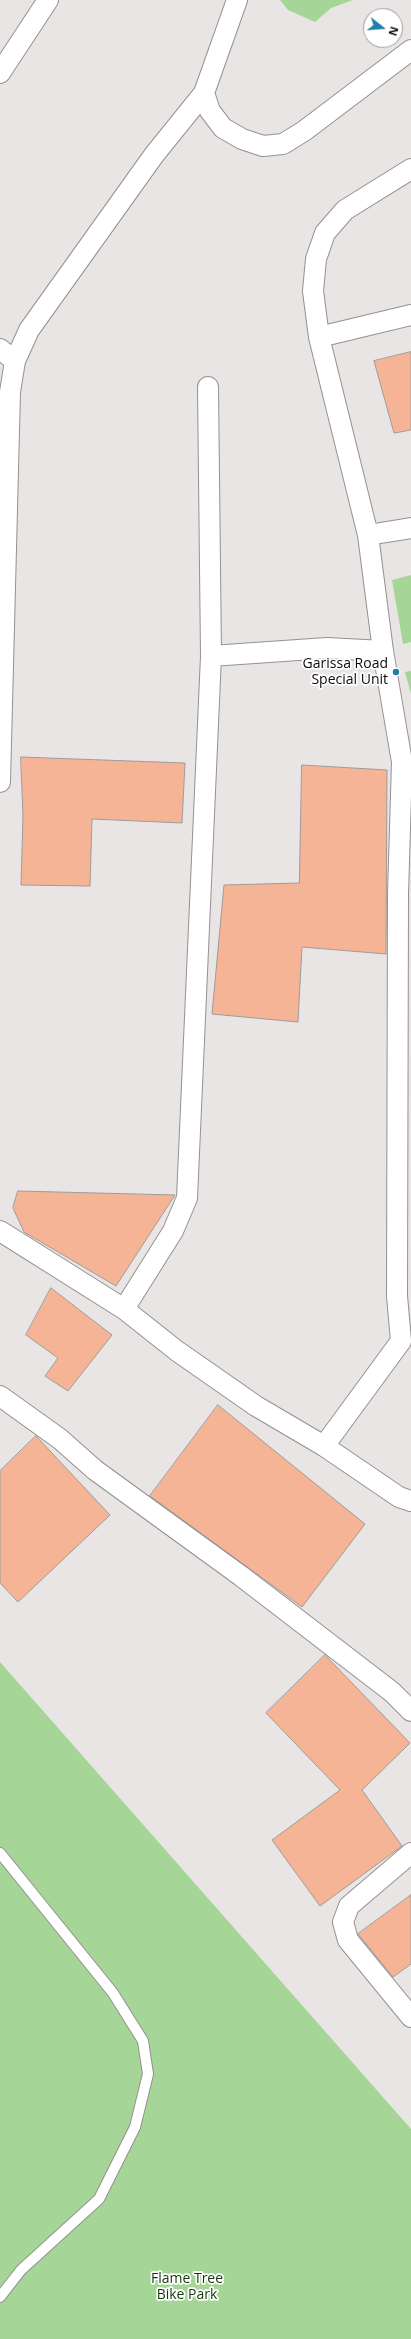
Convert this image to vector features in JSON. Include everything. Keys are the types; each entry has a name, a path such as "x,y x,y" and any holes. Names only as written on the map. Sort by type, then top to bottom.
{"street":[{"path":"0,73 48,0"},
{"path":"0,782 10,392 8,355 29,330 154,155 204,93 237,0"},
{"path":"204,93 210,111 223,128 242,139 263,146 283,144 304,131 411,50"},
{"path":"324,1446 406,1342 397,1296 398,894 406,761 383,651 368,535 319,337 313,291 316,259 325,233 345,210 411,169"},
{"path":"319,337 411,315"},
{"path":"124,1309 173,1231 187,1198 211,656 208,387"},
{"path":"368,535 411,528"},
{"path":"211,656 327,648 383,651"},
{"path":"0,1232 124,1309 177,1351 256,1406 324,1446 399,1497 411,1501"},
{"path":"0,1396 60,1439 94,1470 241,1576 392,1692 411,1711"},
{"path":"411,1853 349,1906 343,1922 348,1940 411,2017"}],"lane":[{"path":"0,1853 113,1993 143,2040 148,2074 135,2127 99,2199 21,2270 0,2297"}],"green space":[{"path":"280,0 353,0 331,8 315,22 288,10"},
{"path":"411,575 411,642 403,644 392,580"},
{"path":"411,671 411,694 405,672"},
{"name":"Flame Tree Bike Park","path":"0,1662 411,2129 411,2339 0,2339"}],"building":[{"path":"411,352 411,430 394,433 374,361"},
{"path":"21,757 185,763 182,823 92,819 90,886 21,885 23,816"},
{"path":"302,765 387,770 386,954 302,947 298,1022 212,1014 224,885 299,883"},
{"path":"18,1191 175,1195 116,1286 24,1232 13,1208"},
{"path":"51,1288 112,1335 68,1391 45,1376 58,1358 26,1335"},
{"path":"218,1405 365,1524 302,1607 150,1496"},
{"path":"36,1436 110,1515 18,1602 0,1583 0,1471"},
{"path":"325,1655 410,1743 362,1790 402,1846 320,1906 272,1840 340,1790 266,1713"},
{"path":"411,1895 411,1964 393,1977 358,1934"}],"place":[{"name":"Garissa Road Special Unit","path":"396,672"}]}
